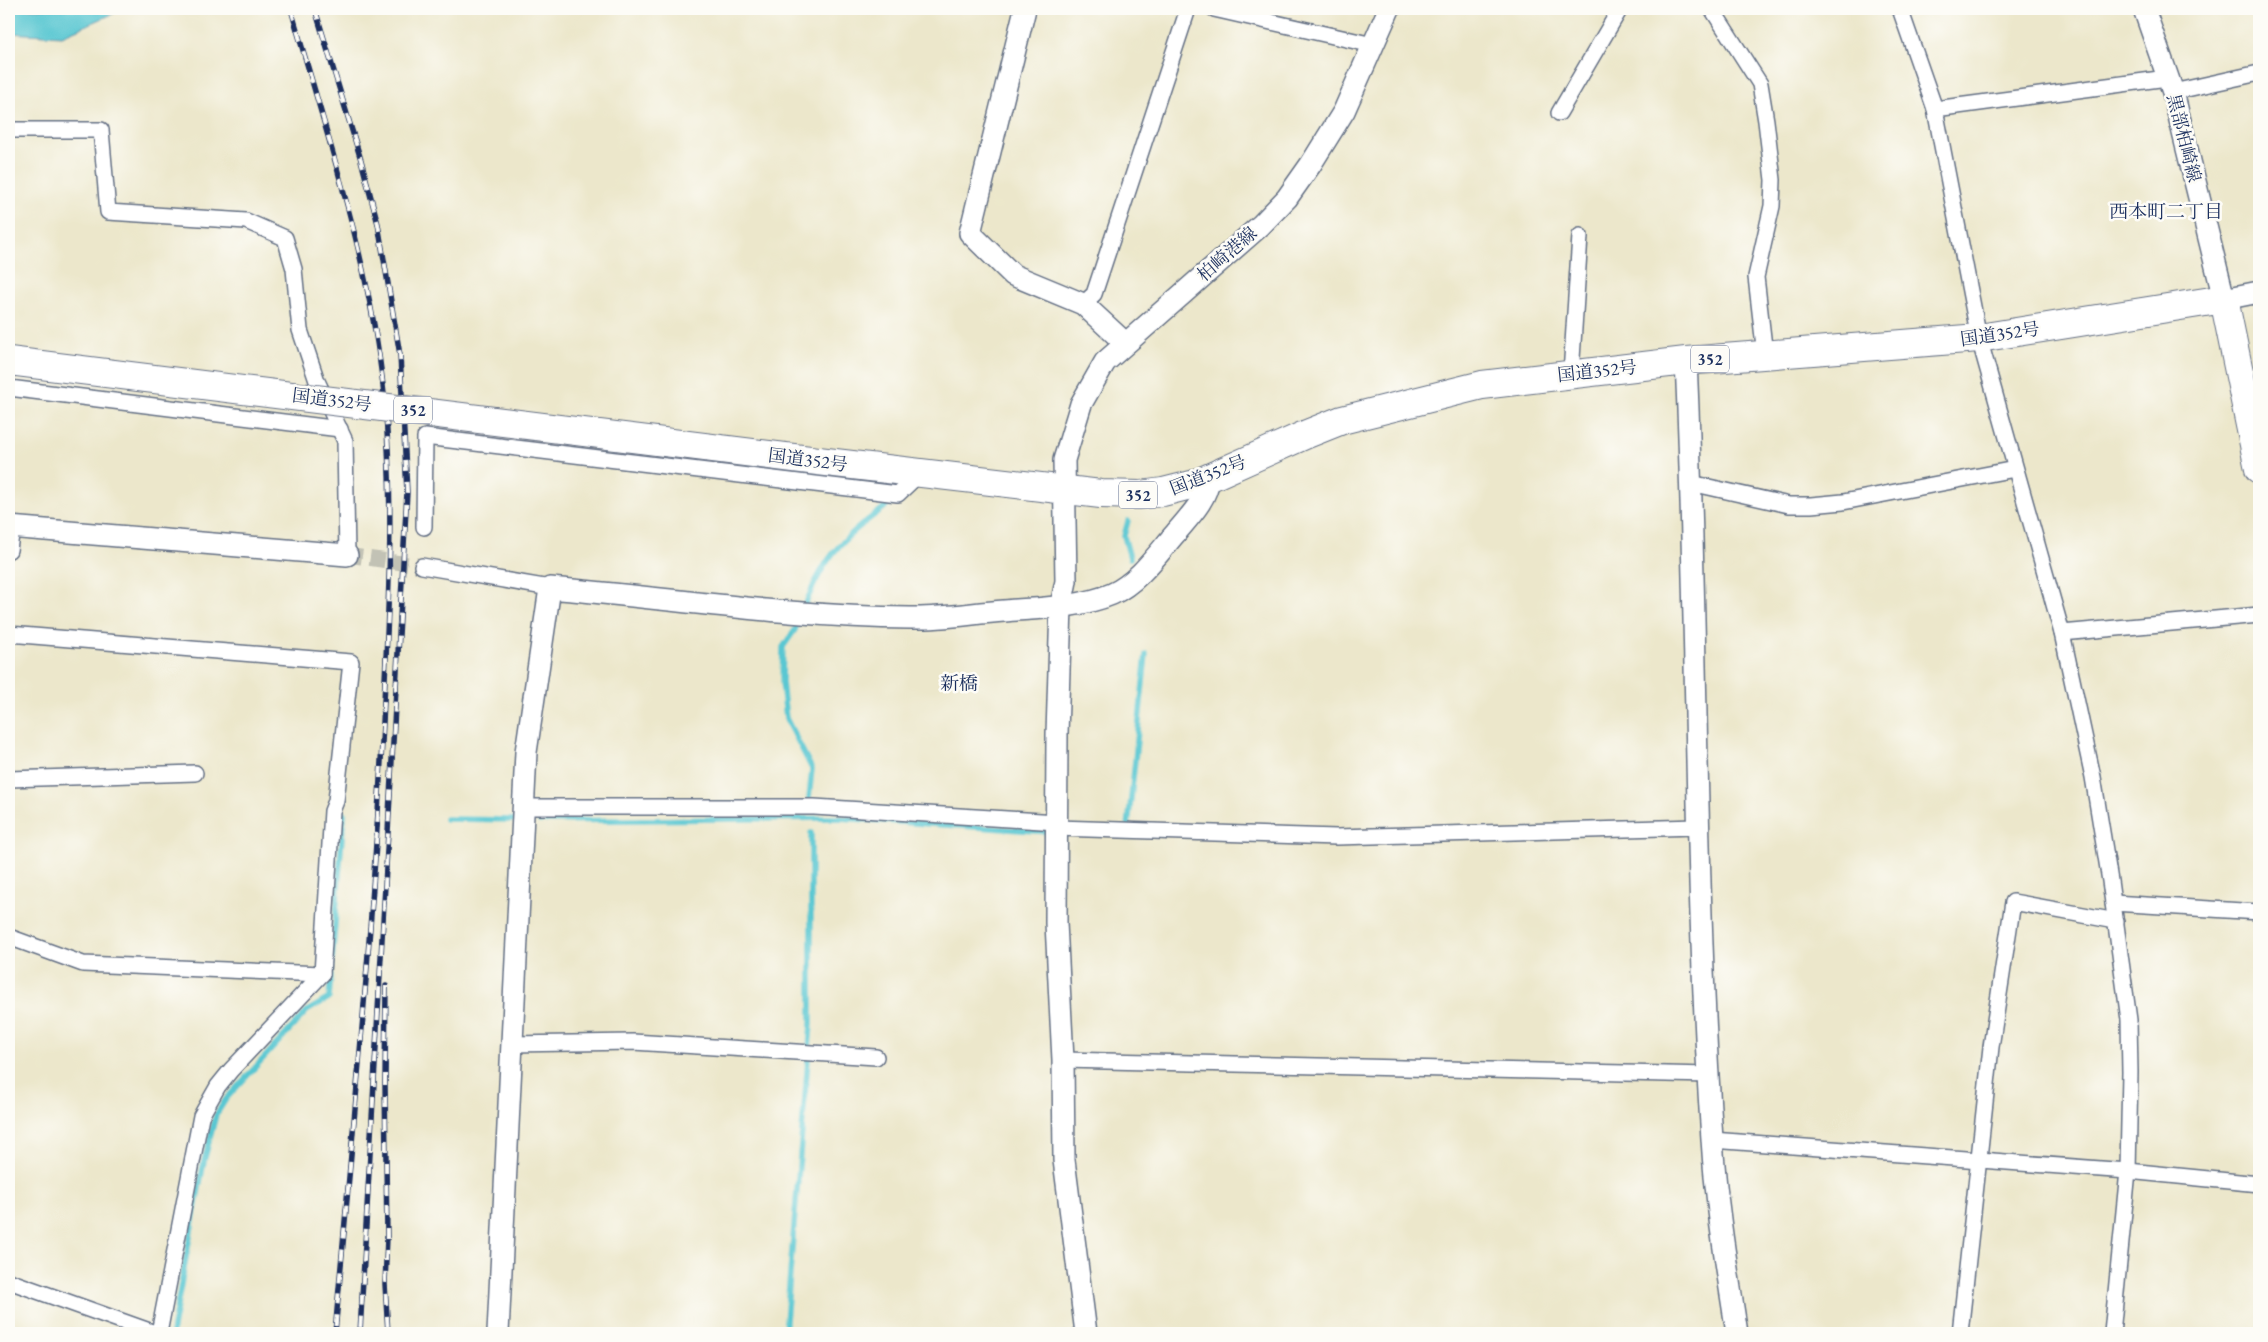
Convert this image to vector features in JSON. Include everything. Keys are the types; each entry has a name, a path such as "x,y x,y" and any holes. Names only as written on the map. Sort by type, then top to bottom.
{"highway":[{"name":"国道352号","path":"9,360 818,461 1101,494 1140,495 1163,492 1209,478 1342,420 1482,385 1686,361 1979,338 2224,299"},
{"path":"2224,299 2254,412 2259,469"}],"street":[{"path":"1025,9 970,233 1013,274 1083,304 1125,343"},
{"path":"1083,304 1094,294 1188,9"},
{"path":"1214,9 1373,45"},
{"name":"柏崎港線","path":"1086,1333 1064,1160 1056,923 1057,734 1061,606 1066,581 1064,460 1080,404 1104,362 1261,225 1286,198 1329,138 1344,111 1389,9"},
{"path":"1559,113 1620,9"},
{"path":"1712,9 1760,84 1766,120 1773,180 1772,206 1756,276 1765,355"},
{"path":"1900,9 1935,109 1979,338 2062,633 2093,777 2130,1020 2128,1170 2112,1333"},
{"name":"黒部柏崎線","path":"2144,9 2170,85 2224,299"},
{"path":"1935,109 2170,85 2259,73"},
{"path":"9,130 101,130 108,212 246,221 285,238 294,269 300,330 317,381 345,441 347,555 10,527 9,550"},
{"path":"1571,374 1580,236"},
{"path":"2224,299 2259,292"},
{"path":"1686,361 1691,483 1697,826 1712,1140 1722,1233 1737,1333"},
{"path":"9,388 340,429"},
{"path":"424,526 425,437 898,494 920,473"},
{"path":"1691,483 1789,505 1811,506 1843,502 2015,469"},
{"path":"422,566 550,588 837,617 913,618 1061,606 1095,600 1113,593 1127,584 1164,547 1187,520 1208,488 1209,478"},
{"path":"498,1333 526,752 550,588"},
{"path":"2062,633 2259,615"},
{"path":"9,634 352,662 336,801 332,811 322,974 231,1070 218,1086 201,1116 157,1333 9,1281"},
{"path":"9,779 195,773"},
{"path":"524,807 814,807 1057,825 1337,837 1697,826"},
{"path":"1960,1333 1991,1047 2013,902 2116,921"},
{"path":"2113,903 2259,912"},
{"path":"9,938 83,964 322,974"},
{"path":"512,1044 633,1042 876,1057"},
{"path":"1062,1060 1709,1075"},
{"path":"1712,1140 2128,1170 2259,1184"}],"water":[{"path":"9,9 124,9 62,36 9,33"}],"waterway":[{"path":"804,608 820,573 838,547 861,525 892,502"},
{"path":"1128,521 1124,536 1130,558"},
{"path":"800,617 795,630 783,647 782,682 786,718 812,769 809,798"},
{"path":"1128,827 1146,654"},
{"path":"172,1333 204,1161 216,1115 226,1099 307,1011 329,998 344,814"},
{"path":"540,821 839,818 1050,832"},
{"path":"446,819 518,820"},
{"path":"785,1333 811,1024 811,833"}],"tunnel":[{"path":"347,555 422,566"}],"railway":[{"path":"291,9 333,152 369,296 384,394 389,476 388,600 379,799 362,1028 335,1333"},
{"path":"315,9 361,160 378,224 400,355 407,492 360,1333"},
{"path":"386,986 387,1237 385,1284 388,1333"}],"district":[{"name":"西本町二丁目","path":"2166,211"},
{"name":"新橋","path":"959,683"}]}
